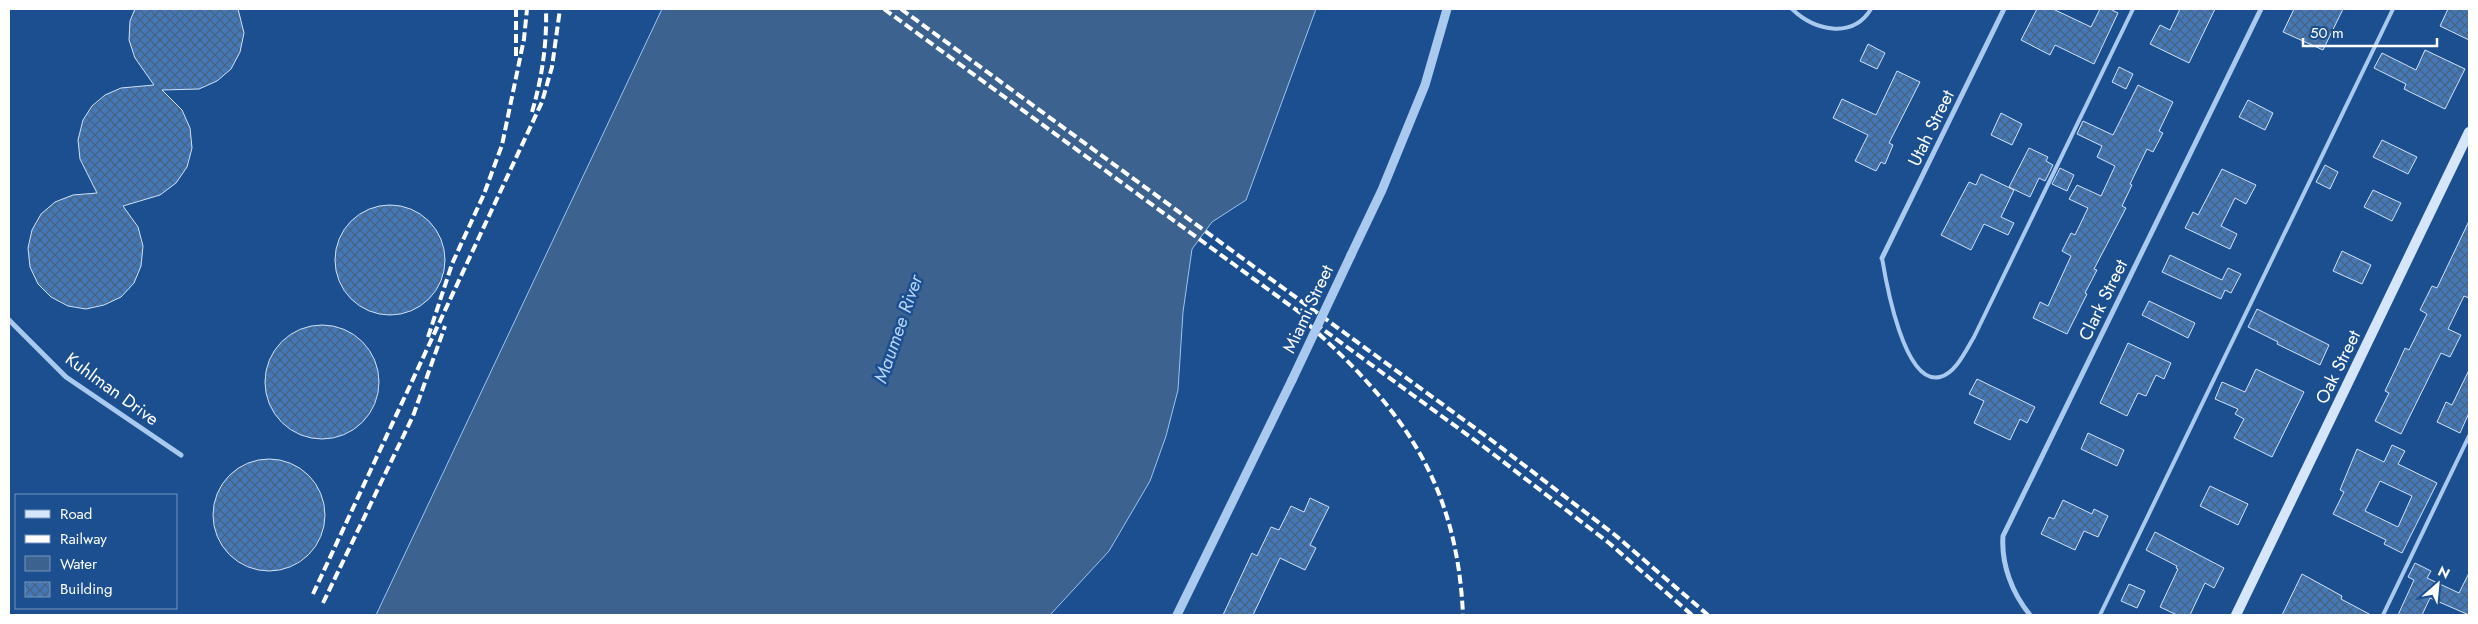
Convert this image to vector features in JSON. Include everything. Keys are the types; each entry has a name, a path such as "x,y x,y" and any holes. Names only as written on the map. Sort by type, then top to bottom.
{"main road":[{"name":"Oak Street","path":"2236,615 2469,132"}],"street":[{"name":"Miami Street","path":"1178,615 1382,190 1426,85 1448,9"},
{"name":"Utah Street","path":"1882,258 2004,9"},
{"name":"Clark Street","path":"2030,615 2023,607 2005,566 2002,552 2003,536 2262,9"},
{"name":"Kuhlman Drive","path":"9,320 66,377 181,455"}],"lane":[{"path":"1792,9 1804,20 1816,25 1831,29 1844,29 1857,24 1871,9"},
{"path":"1882,258 1894,313 1911,358 1920,372 1928,377 1940,377 1950,371 1960,360 1974,337 2133,9"},
{"path":"2100,615 2393,9"},
{"path":"2383,615 2469,436"}],"water":[{"name":"Maumee River","path":"662,9 1316,9 1246,200 1212,222 1192,249 1183,312 1178,390 1166,436 1150,481 1109,551 1050,615 376,615"}],"building":[{"path":"135,9 238,9 244,33 240,52 231,69 217,81 199,89 162,90 182,110 190,128 192,148 187,167 176,183 160,195 123,206 138,227 143,246 141,266 134,283 121,297 104,305 86,309 68,306 51,297 38,284 30,267 28,248 32,230 41,214 55,202 73,195 97,193 80,159 78,140 83,120 92,106 105,95 121,88 154,85 135,58 129,40 130,21"},
{"path":"2037,9 2053,9 2091,27 2100,9 2110,9 2118,13 2094,64 2055,45 2050,55 2021,40"},
{"path":"2180,9 2215,9 2189,63 2150,44 2160,25 2170,30"},
{"path":"2294,9 2343,9 2323,50 2283,32"},
{"path":"2448,9 2469,9 2469,40 2440,26"},
{"path":"1868,44 1885,53 1877,69 1860,61"},
{"path":"2425,50 2465,69 2445,109 2404,89 2406,84 2374,68 2382,53 2416,70"},
{"path":"2119,67 2133,74 2126,89 2112,82"},
{"path":"1897,71 1920,82 1889,143 1893,145 1885,164 1881,162 1876,171 1855,161 1868,135 1833,118 1842,99 1876,115"},
{"path":"2138,85 2173,102 2159,131 2163,133 2153,152 2147,149 2130,184 2132,185 2122,206 2126,208 2094,269 2097,270 2067,334 2033,318 2040,302 2048,306 2071,256 2062,251 2071,233 2075,235 2088,208 2069,199 2077,185 2101,196 2115,166 2097,157 2102,146 2077,134 2083,121 2113,135"},
{"path":"2248,100 2273,113 2265,130 2239,117"},
{"path":"2001,113 2022,124 2012,145 1991,135"},
{"path":"2382,140 2417,157 2408,174 2373,157"},
{"path":"2029,148 2048,157 2046,161 2053,165 2045,181 2039,178 2030,197 2009,187"},
{"path":"2325,165 2338,172 2330,189 2316,182"},
{"path":"2060,168 2074,175 2067,191 2052,184"},
{"path":"2222,169 2256,185 2246,204 2235,198 2221,226 2237,234 2230,249 2185,228 2193,212 2198,215"},
{"path":"1981,174 2014,190 2001,217 2014,223 2008,235 1984,224 1971,250 1941,235 1969,182 1976,185"},
{"path":"2373,190 2401,203 2392,221 2364,207"},
{"path":"390,205 411,209 429,221 441,239 445,260 441,281 429,299 411,311 390,315 369,311 351,299 339,281 335,260 339,239 351,221 369,209"},
{"path":"2469,221 2469,298 2464,296 2448,329 2461,335 2450,357 2441,353 2401,434 2375,421 2389,393 2385,391 2405,348 2409,350 2427,314 2420,310 2432,286 2437,288"},
{"path":"2342,251 2371,265 2362,284 2333,271"},
{"path":"2170,255 2222,280 2228,268 2241,274 2231,293 2225,290 2221,299 2162,272"},
{"path":"2149,301 2195,323 2188,338 2142,315"},
{"path":"2257,309 2329,345 2320,365 2248,327"},
{"path":"322,325 344,329 363,341 375,360 379,382 375,404 363,423 344,435 322,439 300,435 281,423 269,404 265,382 269,360 281,341 300,329"},
{"path":"2128,343 2171,363 2164,379 2156,375 2146,396 2138,393 2127,416 2100,403"},
{"path":"2256,369 2304,392 2272,457 2234,438 2244,419 2235,414 2238,409 2215,399 2222,382 2245,392"},
{"path":"2469,370 2469,413 2460,433 2437,422 2446,402 2452,405"},
{"path":"1977,379 2035,407 2027,423 2020,419 2010,440 1974,423 1984,401 1969,394"},
{"path":"2088,433 2124,450 2117,466 2081,449"},
{"path":"2392,445 2405,451 2398,464 2437,483 2402,553 2384,544 2386,540 2333,514 2344,492 2340,490 2357,449 2384,462","holes":["2380,481 2412,496 2398,527 2365,511"]},
{"path":"269,459 290,463 308,476 321,494 325,515 321,536 308,554 290,567 269,571 248,567 230,554 217,536 213,515 217,494 230,476 248,463"},
{"path":"2210,486 2248,504 2238,525 2200,506"},
{"path":"1310,498 1329,507 1310,545 1316,548 1305,570 1280,558 1253,615 1223,615 1252,553 1257,556 1271,527 1279,530 1291,506 1304,512"},
{"path":"2063,500 2092,514 2094,509 2108,516 2098,537 2084,531 2075,550 2041,534 2049,517 2054,519"},
{"path":"2155,532 2224,568 2214,588 2205,583 2190,615 2177,615 2160,607 2178,569 2176,568 2177,566 2146,550"},
{"path":"2415,563 2431,571 2427,578 2459,593 2469,573 2469,615 2430,598 2422,615 2398,615 2414,580 2408,577"},
{"path":"2302,574 2342,596 2341,599 2371,615 2282,615"},
{"path":"2129,584 2145,591 2137,608 2121,601"}],"railway":[{"path":"516,9 516,56"},
{"path":"428,337 452,264 484,194 502,145 524,39 527,9"},
{"path":"532,112 543,61 546,9"},
{"path":"313,594 542,102 552,67 560,9"},
{"path":"884,9 1484,447 1609,543 1692,615"},
{"path":"901,9 1490,439 1615,535 1708,615"},
{"path":"1309,325 1343,356 1372,388 1398,420 1419,453 1437,488 1450,526 1459,568 1463,615"},
{"path":"323,603 413,416 445,326"}]}
